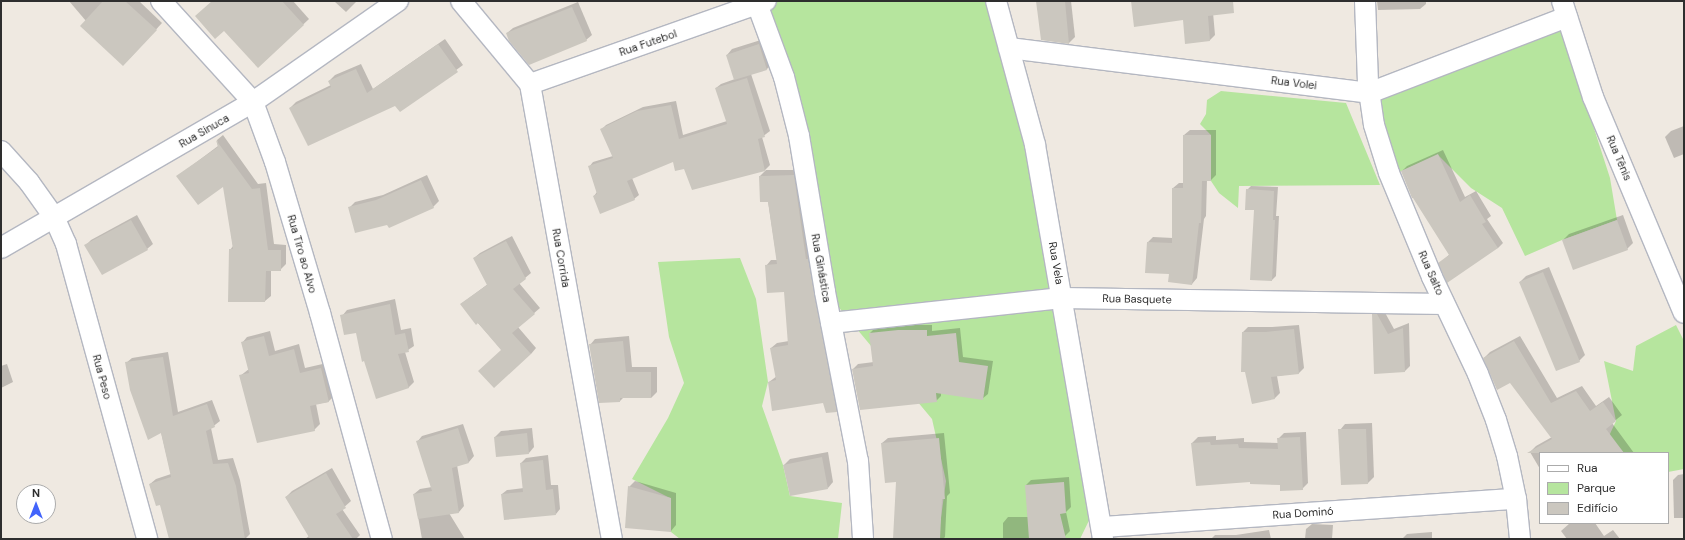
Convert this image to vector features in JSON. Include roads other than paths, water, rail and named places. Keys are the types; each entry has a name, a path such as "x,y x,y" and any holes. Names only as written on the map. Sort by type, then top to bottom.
{"street":[{"name":"Rua Tiro ao Alvo","path":"161,1 253,102 275,162 320,313 382,539"},
{"name":"Rua Sinuca","path":"1,248 253,102 398,1"},
{"name":"Rua Corrida","path":"461,1 530,84 612,539"},
{"name":"Rua Vela","path":"996,1 1017,72 1035,145 1102,533"},
{"name":"Rua Salto","path":"1365,1 1369,93 1374,125 1389,173 1444,304 1478,374 1496,420 1507,456 1516,498 1520,539"},
{"name":"Rua Futebol","path":"530,84 760,2"},
{"name":"Rua Ginástica","path":"760,2 784,77 799,136 831,323 858,461 863,539"},
{"name":"Rua Volei","path":"1009,48 1369,93 1564,9"},
{"name":"Rua Tênis","path":"1564,9 1592,97 1684,313"},
{"name":"Rua Peso","path":"1,151 28,182 54,217 66,244 147,539"},
{"name":"Rua Basquete","path":"831,323 1062,298 1444,304"},
{"name":"Rua Dominó","path":"1102,533 1516,498"}]}
